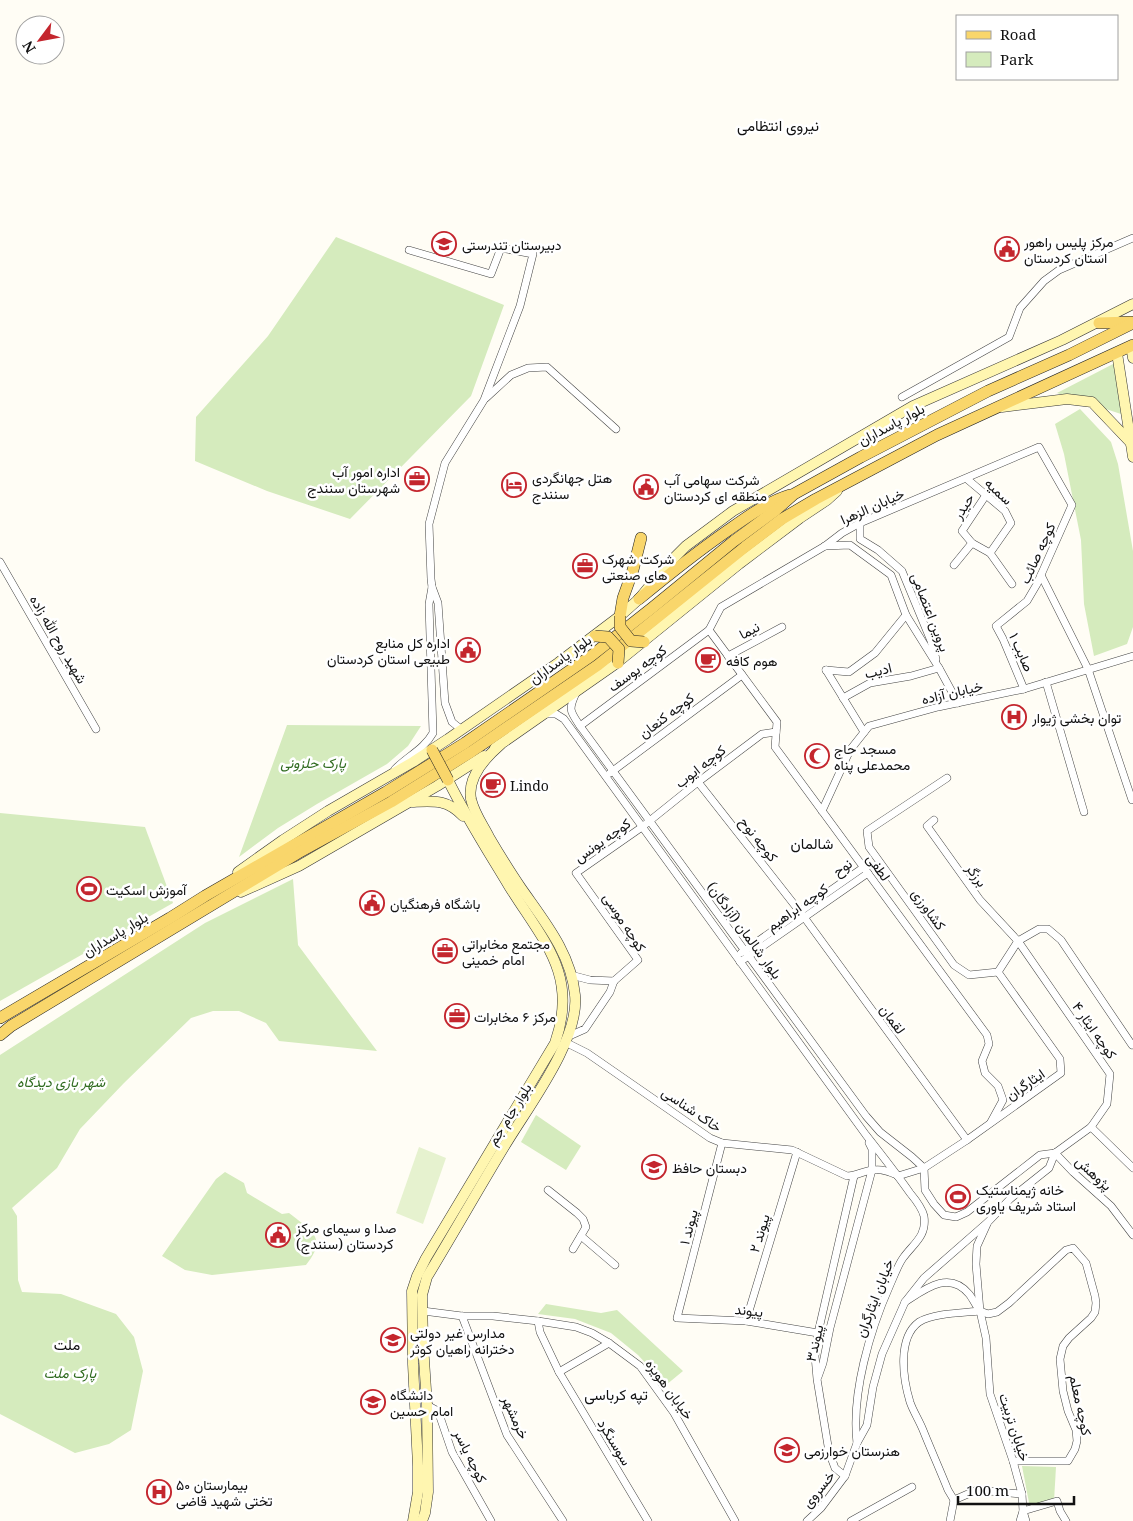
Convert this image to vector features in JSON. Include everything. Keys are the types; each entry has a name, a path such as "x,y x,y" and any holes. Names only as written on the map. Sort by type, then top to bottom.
{"main road":[{"path":"639,599 667,565 686,546 733,511 767,490 913,406 1062,340 1133,304"},
{"path":"1099,322 1133,322"},
{"name":"بلوار پاسداران","path":"0,1034 208,901 418,773 512,711 591,656 794,494 988,391 1068,355 1133,322"},
{"name":"بلوار پاسداران","path":"0,1018 163,923 208,901 391,802 479,746 598,665 782,519 936,435 1117,353 1132,349"},
{"path":"1117,353 1126,380 1133,457"},
{"path":"996,407 1067,399 1092,402 1131,443"},
{"path":"208,901 299,866 448,780 618,663 739,564 827,500 844,484"},
{"path":"208,901 283,840 328,811 432,750 595,636 697,552 743,520 775,500 794,494"},
{"path":"641,538 633,570 623,598 620,627 631,641 644,642"},
{"path":"595,636 608,637 618,649 618,663"},
{"name":"بلوار جام جم","path":"413,1521 418,1492 418,1466 413,1364 412,1291 426,1258 555,1043 563,1014 564,999 561,982 542,926 476,814 471,799 473,782 479,767 500,745"},
{"path":"432,750 448,780"},
{"name":"بلوار جام جم","path":"422,1521 428,1492 427,1405 422,1295 427,1277 505,1145 532,1104 566,1040 575,1009 575,994 571,975 558,942 514,894 472,826 448,780"},
{"path":"409,803 435,801 449,804 472,826"}],"street":[{"path":"902,397 1009,337 1020,308 1044,281 1058,270 1133,238"},
{"path":"389,776 428,742 433,733 429,604 432,587 429,524 445,463 484,400 520,306 533,254 501,248 490,274 409,250"},
{"path":"484,400 511,375 528,368 547,367 616,429"},
{"name":"خیابان الزهرا","path":"710,630 721,607 825,546 842,533 860,523 1039,447 1072,505"},
{"name":"سمیه","path":"967,479 1004,511 1011,523 990,553"},
{"name":"حیدر","path":"972,543 962,531 986,495"},
{"name":"کوچه صائب","path":"996,626 1027,601 1042,574 1072,505"},
{"name":"پروین اعتصامی","path":"860,523 860,539 878,550 902,571 931,641 939,668"},
{"path":"954,565 972,543 990,553 1012,584"},
{"name":"پروین اعتصامی","path":"825,546 850,545 891,575 906,614 939,668"},
{"name":"شهید روح الله زاده","path":"0,562 96,729"},
{"path":"1042,574 1088,669 1132,800"},
{"path":"432,587 438,603 445,704 452,722 462,730"},
{"name":"ادیب","path":"906,614 875,653 849,672 826,670 843,698 870,683 911,676 939,668"},
{"name":"صایب ۱","path":"996,626 1024,689"},
{"name":"نیما","path":"728,656 782,627"},
{"name":"لطفی","path":"710,630 777,722 775,747 987,1036 989,1044 982,1061 985,1073 998,1086 1003,1100 991,1122"},
{"name":"کوچه یوسف","path":"580,726 710,630"},
{"name":"خیابان آزاده","path":"822,810 850,750 869,726 958,703 1024,689 1133,656"},
{"path":"432,667 442,666"},
{"path":"939,668 958,703"},
{"name":"کوچه کنعان","path":"605,776 742,675"},
{"path":"1046,682 1084,812"},
{"name":"بلوار شالمان (آزادگان)","path":"576,692 570,704 571,713 580,726 866,1116 880,1132 924,1168"},
{"path":"843,698 864,732"},
{"name":"بلوار شالمان (آزادگان)","path":"544,714 556,714 564,719 866,1135 898,1176"},
{"name":"کوچه ایوب","path":"642,827 762,734 776,732"},
{"name":"کشاورزی","path":"947,778 866,831 869,847 954,965 970,975 998,972"},
{"name":"کوچه نوح","path":"698,782 802,915"},
{"name":"برزگر","path":"934,820 926,826 980,900 1018,941"},
{"name":"کوچه یونس","path":"576,873 642,827"},
{"name":"کوچه ابراهیم","path":"747,953 866,870"},
{"name":"کوچه موسی","path":"576,873 638,960 614,980"},
{"name":"لقمان","path":"802,915 967,1140"},
{"path":"998,972 1018,941 1039,929 1048,929 1061,940 1132,1045"},
{"name":"کوچه ایثار ۴","path":"1018,941 1110,1074 1107,1104 1091,1127 1055,1153"},
{"path":"738,959 747,953"},
{"name":"ایثارگران","path":"898,1176 924,1168 1061,1073 1060,1059 998,972"},
{"path":"566,1040 585,1029 610,992 614,980 590,980 571,975"},
{"path":"799,1042 808,1036"},
{"name":"خاک شناسی","path":"566,1040 587,1052 710,1138 722,1143 792,1150 847,1176 854,1176"},
{"path":"1091,1127 1133,1168"},
{"name":"پیوند۳","path":"817,1379 823,1363 830,1328 872,1170 872,1149 866,1135"},
{"name":"پیوند ۱","path":"677,1318 722,1143"},
{"name":"پیوند ۲","path":"746,1321 797,1152"},
{"path":"924,1168 925,1190 934,1204 944,1215 956,1217 967,1212 1040,1156 1055,1153"},
{"path":"988,1222 1010,1199 1049,1168 1055,1153"},
{"name":"پژوهش","path":"1055,1153 1111,1206 1133,1235"},
{"path":"854,1176 872,1170 884,1170 898,1176"},
{"name":"پیوند۳","path":"817,1379 815,1356 818,1333 854,1176"},
{"name":"خیابان ایثارگران","path":"857,1443 855,1427 859,1388 878,1317 902,1259 918,1241 925,1227 923,1213 898,1176"},
{"path":"548,1190 583,1219 586,1227 574,1249"},
{"name":"خسروی","path":"807,1521 821,1508 845,1476 857,1443 867,1425 873,1387 882,1354 906,1302 924,1278 988,1222"},
{"name":"خیابان تربیت","path":"988,1222 977,1246 976,1264 980,1311 986,1338 990,1394 1013,1461 1022,1494 1023,1511 1026,1521"},
{"path":"581,1236 615,1265"},
{"name":"کوچه معلم","path":"980,1311 988,1314 997,1312 1069,1248 1076,1250 1086,1263 1095,1296 1095,1312 1069,1338 1060,1359 1065,1402 1076,1430 1077,1441 1075,1449 1068,1461 1013,1461"},
{"path":"906,1302 930,1285 944,1282 956,1284 968,1293 980,1311 932,1317 920,1322 910,1330 905,1342 906,1384 910,1402 954,1500 950,1521"},
{"name":"خیابان هویزه","path":"423,1311 462,1316 493,1316 576,1327 592,1333 609,1343 640,1366 674,1413 735,1521"},
{"name":"خرمشهر","path":"462,1316 507,1435 563,1521"},
{"name":"پیوند","path":"677,1318 746,1321 818,1333"},
{"name":"سوسنگرد","path":"538,1321 540,1332 559,1372 648,1521"},
{"path":"559,1372 609,1343"},
{"path":"817,1379 829,1452 835,1468 845,1476"},
{"name":"کوچه یاسر","path":"427,1405 438,1411 452,1452 491,1521"},
{"path":"851,1521 912,1488"},
{"path":"954,1500 977,1490 1022,1494"},
{"path":"1020,1521 1023,1511 1057,1501 1066,1521"}],"green space":[{"path":"336,237 504,305 471,396 350,519 267,491 195,461 196,417 268,336"},
{"path":"1115,363 1121,414 1057,393"},
{"path":"1080,409 1111,442 1118,464 1133,551 1133,627 1127,644 1094,656 1084,604 1081,540 1064,454 1055,424"},
{"name":"پارک حلزونی","path":"287,725 421,726 408,746 387,764 278,828 239,857"},
{"path":"0,813 145,827 173,903 0,1001"},
{"name":"پارک ملت","path":"293,879 298,945 377,1051 279,1041 266,1023 239,1011 213,1011 191,1018 80,1129 57,1168 12,1208 17,1216 18,1280 22,1292 61,1294 116,1314 134,1337 143,1371 131,1430 109,1444 75,1453 0,1414 0,1055 205,923"},
{"path":"536,1115 581,1146 566,1170 521,1142"},
{"path":"419,1147 446,1158 423,1224 396,1213"},
{"path":"225,1172 244,1183 247,1193 282,1214 289,1213 310,1230 314,1235 316,1247 306,1265 212,1275 185,1270 162,1256 216,1179"},
{"path":"546,1304 601,1313 617,1310 683,1371 666,1385 638,1355 611,1333 575,1319 538,1314"},
{"path":"1022,1466 1056,1467 1054,1501 1030,1508"}],"place":[{"name":"دبیرستان تندرستی","path":"444,244"},
{"name":"مرکز پلیس راهور استان کردستان","path":"1007,249"},
{"name":"اداره امور آب شهرستان سنندج","path":"417,479"},
{"name":"هتل جهانگردی سنندج","path":"514,485"},
{"name":"شرکت سهامی آب منطقه ای کردستان","path":"646,487"},
{"name":"شرکت شهرک های صنعتی","path":"585,566"},
{"name":"اداره کل منابع طبیعی استان کردستان","path":"468,650"},
{"name":"هوم کافه","path":"708,660"},
{"name":"توان بخشی ژیوار","path":"1014,717"},
{"name":"مسجد حاج محمدعلی پناه","path":"817,756"},
{"name":"Lindo","path":"493,785"},
{"name":"آموزش اسکیت","path":"89,889"},
{"name":"باشگاه فرهنگیان","path":"372,903"},
{"name":"مجتمع مخابراتی امام خمینی","path":"445,951"},
{"name":"مرکز ۶ مخابرات","path":"457,1016"},
{"name":"دبستان حافظ","path":"654,1167"},
{"name":"خانه ژیمناستیک استاد شریف یاوری","path":"958,1197"},
{"name":"صدا و سیمای مرکز کردستان (سنندج)","path":"278,1235"},
{"name":"مدارس غیر دولتی دخترانه راهیان کوثر","path":"393,1340"},
{"name":"دانشگاه امام حسین","path":"373,1402"},
{"name":"هنرستان خوارزمی","path":"787,1450"},
{"name":"بیمارستان ۵۰ تختی شهید قاضی","path":"159,1492"}],"district":[{"name":"نیروی انتظامی","path":"778,125"},
{"name":"شالمان","path":"812,843"},
{"name":"ملت","path":"67,1344"},
{"name":"تپه کرباسی","path":"616,1394"}],"park label":[{"name":"شهر بازی دیدگاه","path":"61,1081"}]}
